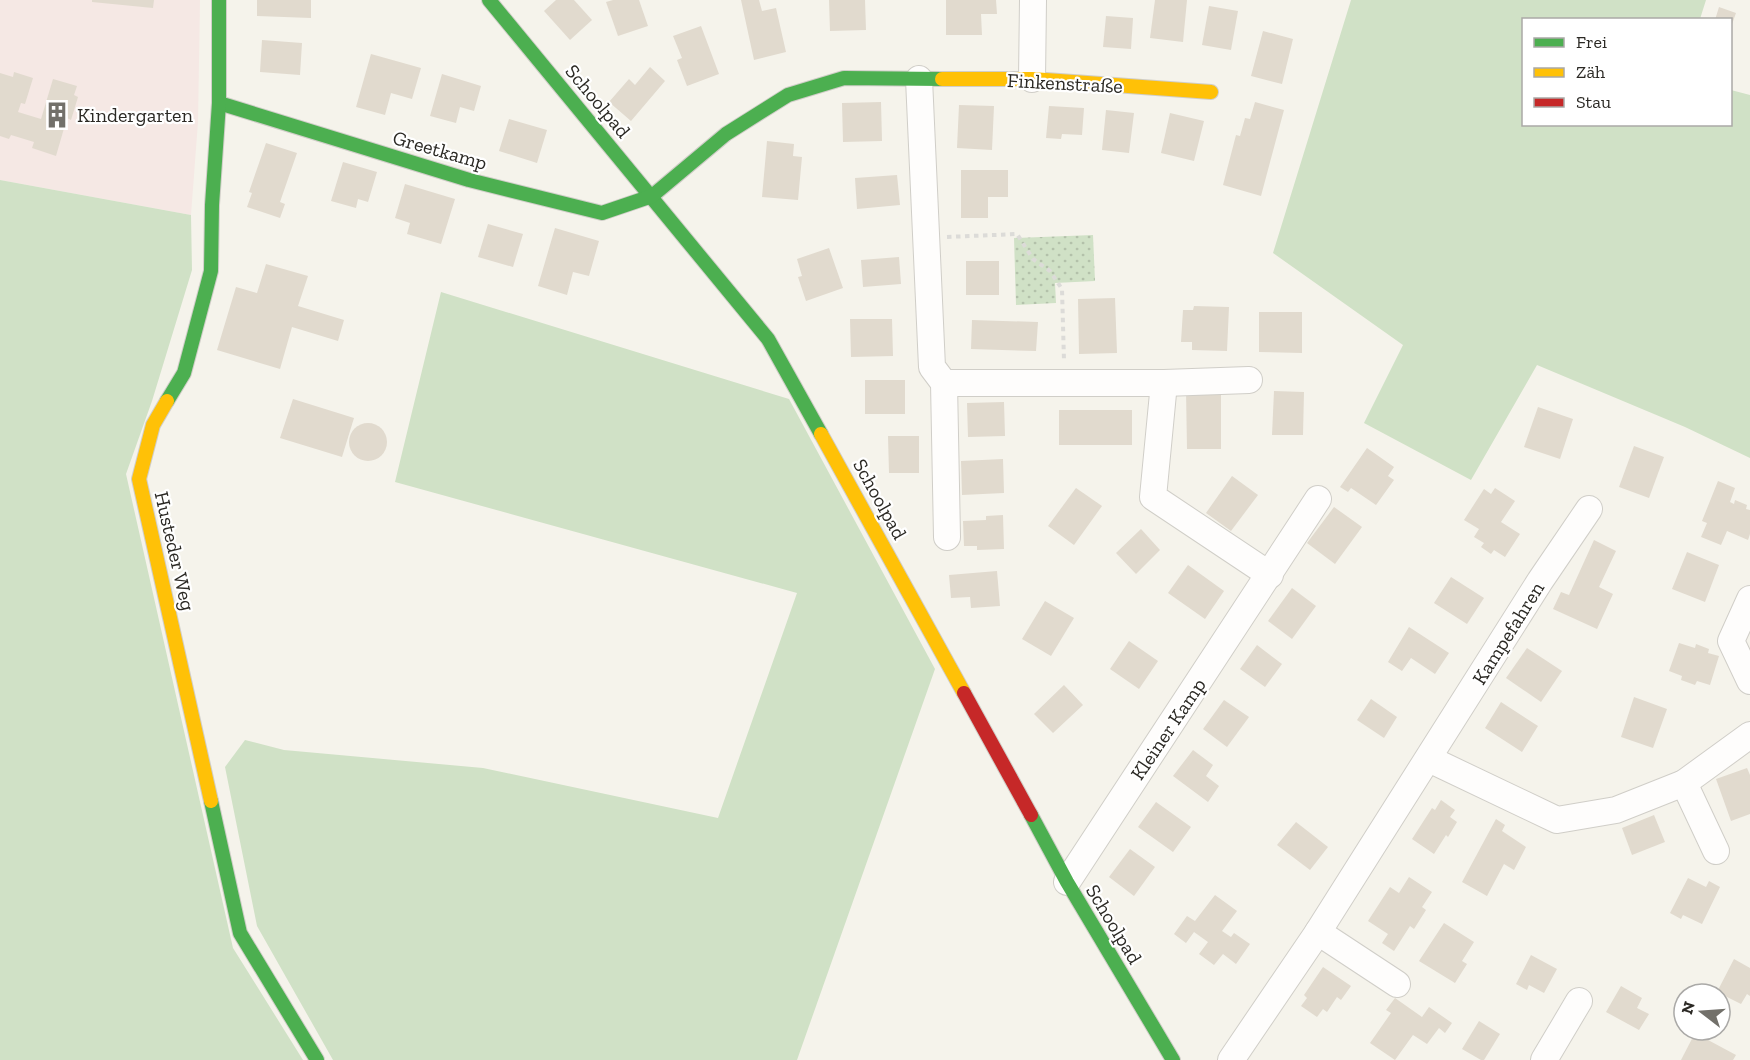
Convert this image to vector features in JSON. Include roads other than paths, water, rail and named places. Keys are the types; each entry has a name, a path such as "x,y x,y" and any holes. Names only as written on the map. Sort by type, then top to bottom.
{"street":[{"name":"Husteder Weg","path":"219,0 219,103 212,205 212,271 184,373 153,425 139,479 240,933 317,1060"},
{"name":"Schoolpad","path":"489,0 768,339 866,512 1067,882 1173,1060"},
{"path":"1032,79 1033,0"},
{"name":"Finkenstraße","path":"652,196 726,134 788,95 843,78 1032,79 1211,92"},
{"path":"919,79 926,238 938,375 947,537"},
{"name":"Greetkamp","path":"219,103 469,180 602,213 652,196"},
{"path":"938,375 1065,383 1249,380"},
{"path":"1164,383 1153,497 1270,575"},
{"name":"Kleiner Kamp","path":"1067,882 1318,499"},
{"name":"Kampefahren","path":"1231,1060 1318,932 1540,581 1589,509"},
{"path":"1750,599 1731,642 1750,681"},
{"path":"1429,759 1557,820 1616,810 1684,783 1750,735"},
{"path":"1684,783 1716,851"},
{"path":"1318,932 1397,984"},
{"path":"1544,1060 1578,1001"}],"place":[{"name":"Kindergarten","path":"57,115"}]}
